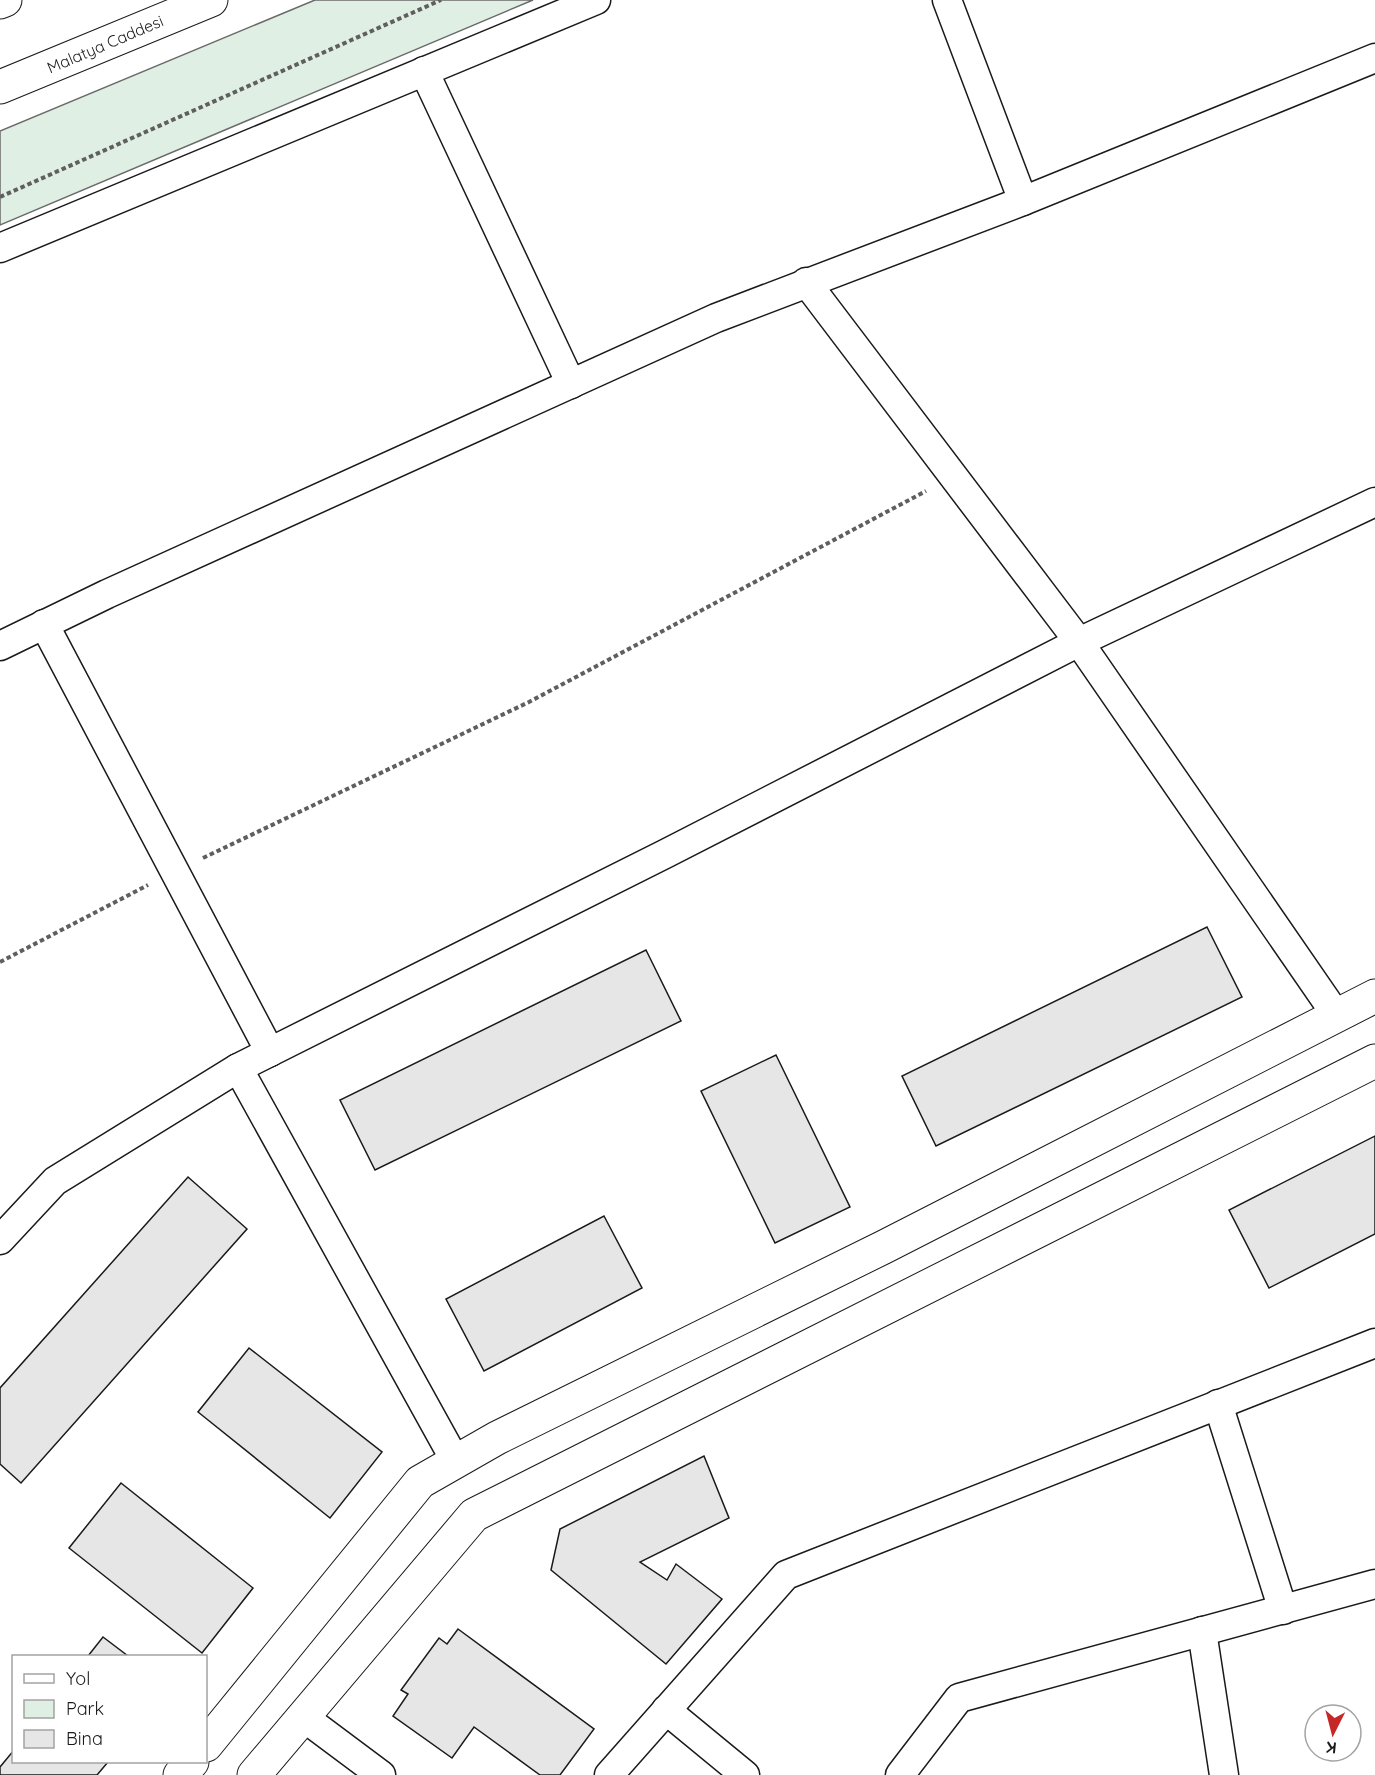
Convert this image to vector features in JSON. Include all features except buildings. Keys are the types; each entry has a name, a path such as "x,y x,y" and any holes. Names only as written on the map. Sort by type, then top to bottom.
{"main road":[{"path":"0,2 5,0"},
{"name":"Malatya Caddesi","path":"0,87 211,0"},
{"path":"207,1744 420,1482 496,1438 884,1247 1375,996"},
{"path":"254,1775 474,1515 1375,1061"},
{"path":"180,1775 190,1763"}],"street":[{"path":"0,248 596,0"},
{"path":"947,0 1023,201"},
{"path":"0,646 716,318 1023,201 1375,58"},
{"path":"424,71 571,384"},
{"path":"806,282 1079,642 1337,1016"},
{"path":"0,1240 56,1181 238,1068 665,854 1079,642 1375,502"},
{"path":"44,624 270,1052"},
{"path":"238,1068 456,1462"},
{"path":"609,1775 786,1575 1375,1343"},
{"path":"1218,1404 1283,1610"},
{"path":"900,1775 959,1698 1375,1584"},
{"path":"1202,1632 1224,1775"},
{"path":"666,1710 745,1775"},
{"path":"302,1716 381,1775"}],"path":[{"path":"0,197 441,0"},
{"path":"0,962 175,872 529,702 954,476"}],"green space":[{"path":"315,0 533,0 0,225 0,131"}]}
